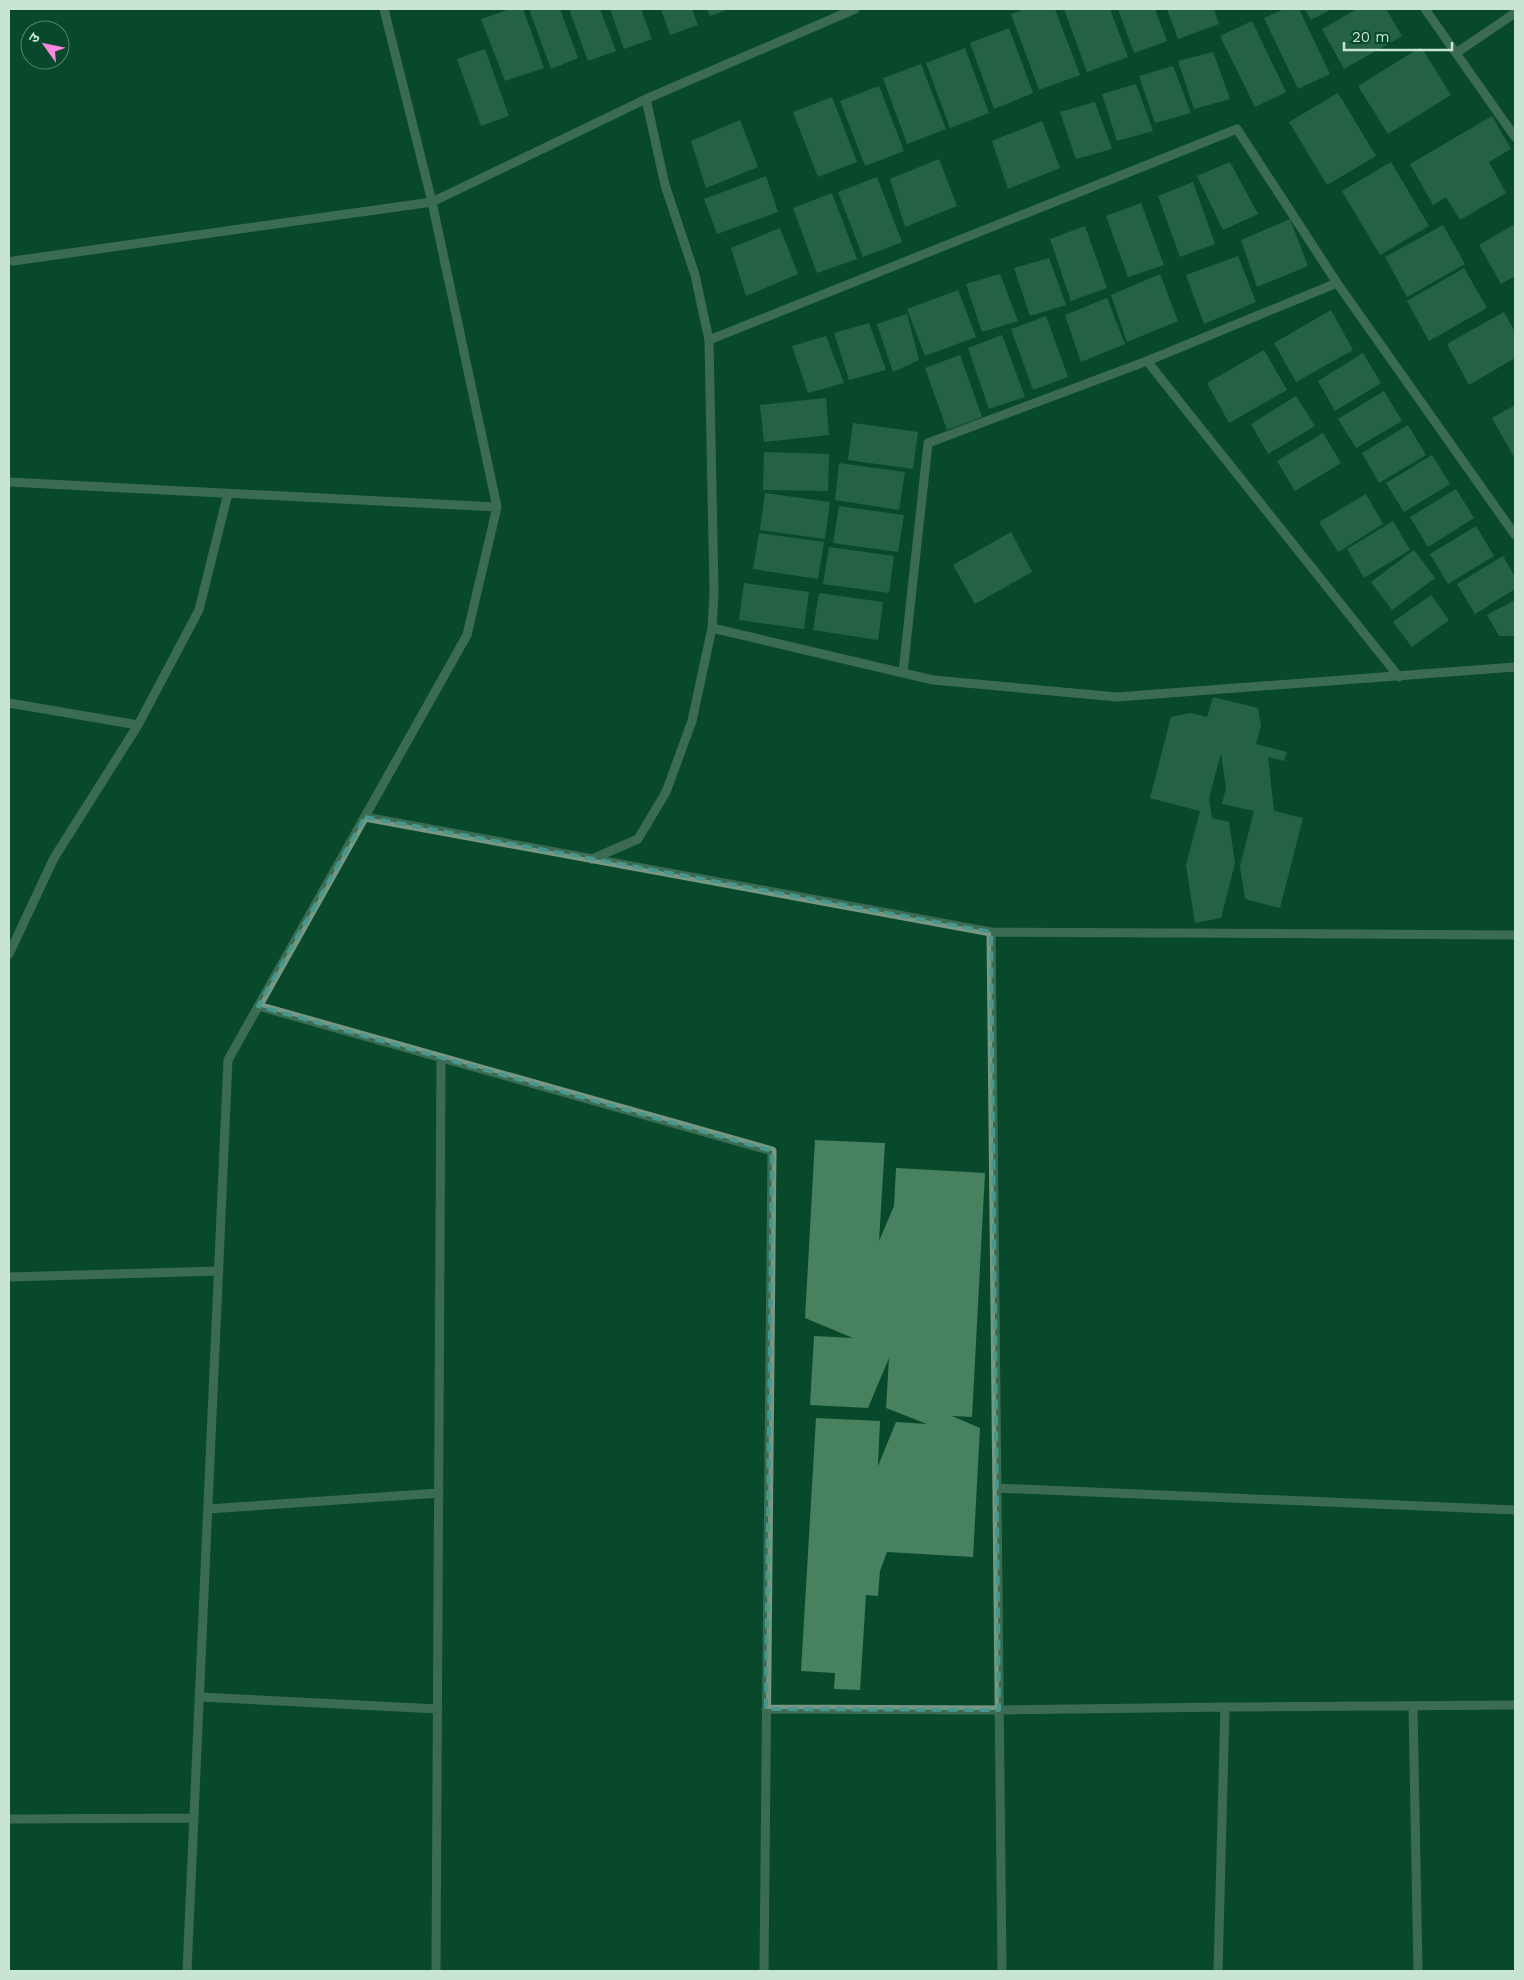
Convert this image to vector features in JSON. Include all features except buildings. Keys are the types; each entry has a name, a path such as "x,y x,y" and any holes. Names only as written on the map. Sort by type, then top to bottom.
{"street":[{"path":"187,1971 228,1060 467,635 497,507 432,202 384,9"},
{"path":"13,261 432,202 646,98 855,9"},
{"path":"1425,9 1515,137"},
{"path":"1456,52 1515,13"},
{"path":"592,859 638,840 666,792 692,721 712,628 713,574 709,340 695,275 665,185 646,98"},
{"path":"709,340 1237,129 1337,283 1515,535"},
{"path":"903,672 928,443 1148,361 1337,283"},
{"path":"1148,361 1399,677"},
{"path":"9,482 497,507"},
{"path":"9,954 54,858 138,725 198,610 228,493"},
{"path":"712,628 933,680 1118,697 1515,667"},
{"path":"9,703 138,725"},
{"path":"364,817 991,932 1515,935"},
{"path":"991,932 1002,1971"},
{"path":"258,1006 772,1151 764,1971"},
{"path":"436,1971 441,1058"},
{"path":"9,1276 219,1270"},
{"path":"997,1488 1515,1510"},
{"path":"208,1509 439,1493"},
{"path":"200,1697 438,1709"},
{"path":"766,1709 999,1710 1515,1705"},
{"path":"1413,1706 1418,1971"},
{"path":"1218,1971 1225,1707"},
{"path":"9,1819 194,1818"}],"highlighted area":[{"path":"365,817 991,932 999,1710 766,1709 772,1151 258,1006"}]}
